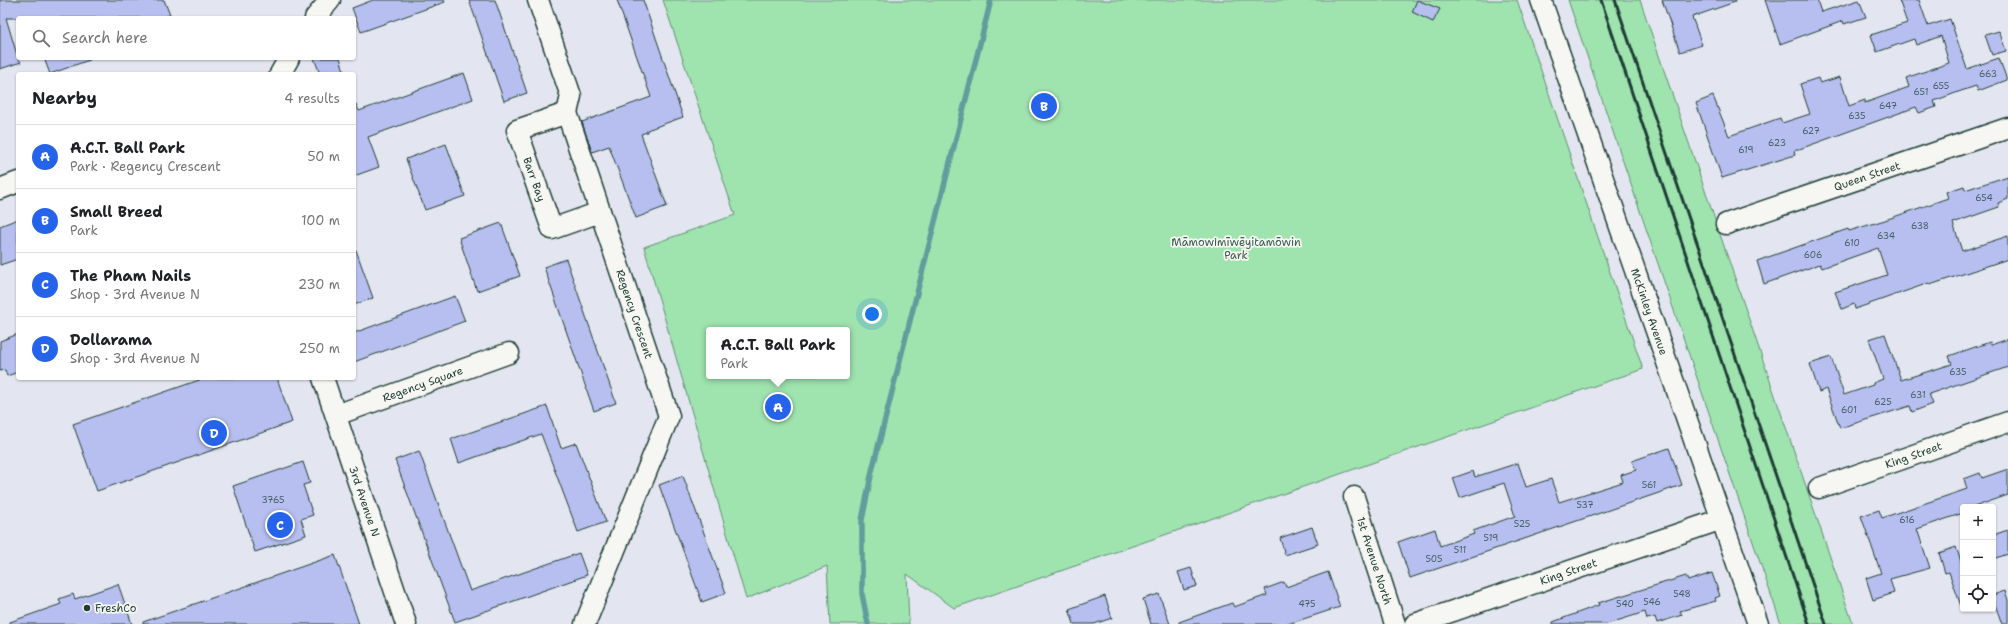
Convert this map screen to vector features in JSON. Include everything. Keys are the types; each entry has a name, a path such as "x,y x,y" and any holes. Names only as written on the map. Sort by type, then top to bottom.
{"street":[{"path":"317,16 330,0"},
{"name":"Regency Crescent","path":"538,0 571,96 567,113 669,416 585,624"},
{"name":"McKinley Avenue","path":"1541,0 1758,624"},
{"path":"281,72 288,60"},
{"name":"Barr Bay","path":"567,113 517,130 552,229 600,212"},
{"name":"Queen Street","path":"1726,224 2008,128"},
{"path":"0,188 16,183"},
{"name":"Regency Square","path":"336,415 509,353"},
{"name":"3rd Avenue N","path":"324,380 406,624"},
{"name":"King Street","path":"1818,488 2008,422"},
{"name":"1st Avenue North","path":"1354,497 1395,624"},
{"name":"King Street","path":"1416,624 1722,520"}],"green space":[{"name":"Māmowimīwēyitamōwin Park","path":"663,0 1517,0 1643,369 954,608 907,574 909,624 830,624 827,566 746,599 644,247 735,215"},
{"path":"1568,0 1640,0 1853,624 1781,624"}],"building":[{"path":"0,0 164,0 170,15 16,16 16,18 6,18 16,51 16,60 20,60 21,62 0,69"},
{"path":"373,0 444,0 445,2 361,32 352,8"},
{"path":"469,0 495,0 527,93 504,101"},
{"path":"617,0 643,0 683,117 647,130 647,132 641,134 667,206 636,218 609,146 592,152 582,122 651,97"},
{"path":"1417,0 1440,9 1433,22 1412,12"},
{"path":"1662,0 1735,0 1735,2 1692,17 1702,45 1680,52"},
{"path":"1765,0 1817,0 1821,12 1859,0 1866,17 1844,24 1843,21 1780,44"},
{"path":"1899,0 1919,0 1928,26 1950,19 1967,69 1999,58 2007,80 1978,91 1976,86 1961,91 1934,101 1936,107 1919,113 1916,107 1794,151 1795,155 1722,178 1696,103 1713,96 1729,136 1780,118 1782,123 1810,114 1800,84 1818,78 1820,83 1840,77 1849,106 1865,100 1865,103 1909,87 1906,78 1949,63 1941,36 1916,45 1914,39 1877,52 1871,35 1907,23"},
{"path":"1999,31 2006,51 1992,55 1985,35"},
{"path":"45,60 89,60 56,72 49,72"},
{"path":"315,60 341,60 344,72 319,72"},
{"path":"464,73 473,99 368,137 379,167 356,175 356,104 359,111"},
{"path":"446,144 465,196 425,210 406,159"},
{"path":"2008,176 2008,199 1998,203 1999,207 1953,223 1962,251 2008,236 2008,259 1930,285 1929,283 1855,309 1854,304 1842,309 1835,292 1887,275 1878,248 1822,268 1820,264 1764,284 1757,261 1848,229 1849,231 1885,220 1948,198 1946,192 1964,186 1965,190"},
{"path":"16,220 16,260 0,265 0,226"},
{"path":"501,223 520,276 477,291 459,238"},
{"path":"356,250 373,298 356,304"},
{"path":"566,259 616,403 594,411 544,267"},
{"path":"455,296 465,321 356,361 356,332"},
{"path":"1885,334 1901,380 1952,364 1949,356 1990,342 1991,345 2008,339 2008,367 1929,394 1933,404 1912,412 1910,406 1840,428 1826,389 1819,392 1810,364 1831,357 1844,395 1873,385 1873,383 1883,379 1869,339"},
{"path":"16,335 16,373 7,376 5,370 0,371 0,341"},
{"path":"199,380 278,380 292,422 97,491 73,424"},
{"path":"547,406 561,448 576,443 606,522 578,532 541,434 459,463 451,439"},
{"path":"1669,448 1682,485 1410,578 1398,542 1435,529 1440,546 1474,534 1473,531 1515,516 1504,483 1460,498 1453,478 1473,471 1475,477 1518,463 1526,487 1551,479 1559,502 1623,482 1621,475 1636,470 1632,461"},
{"path":"419,451 470,591 579,553 587,575 455,622 395,460"},
{"path":"303,462 310,483 303,485 313,515 301,519 306,535 255,552 233,486"},
{"path":"2008,469 2008,495 1982,504 1960,504 1960,514 1917,529 1930,568 1890,579 1894,593 1873,600 1866,578 1881,573 1861,516 1879,510 1882,518 1967,489 1964,479 1980,473 1982,478"},
{"path":"683,476 726,593 702,602 659,485"},
{"path":"1312,527 1318,544 1285,555 1280,538"},
{"path":"2008,530 2008,554 1996,558 1996,540 1996,534"},
{"path":"1956,547 1960,558 1960,603 1949,572 1945,573 1939,553"},
{"path":"335,555 359,624 143,624 143,622"},
{"path":"1191,568 1197,586 1184,590 1178,572"},
{"path":"1328,572 1340,607 1288,624 1179,624 1179,622 1232,603 1234,607 1267,595 1265,589 1284,582 1286,587"},
{"path":"1712,573 1720,596 1715,598 1716,601 1680,611 1682,615 1657,623 1655,617 1647,619 1645,612 1607,624 1553,624 1553,622 1599,605 1598,603 1686,576 1688,581"},
{"name":"FreshCo","path":"118,584 132,624 10,624 10,622 61,604 59,599 73,594 75,599"},
{"path":"2005,591 2008,600 2008,624 2002,624 1996,607 1996,594"},
{"path":"1159,594 1170,624 1151,624 1143,599"},
{"path":"1105,596 1112,618 1094,624 1074,624 1069,609"}],"waterway":[{"path":"868,624 862,594 862,520 872,471 991,0"}],"railway":[{"path":"1601,0 1809,624"},
{"path":"1615,0 1826,624"}],"place":[{"name":"Small Breed","path":"1044,106"},
{"name":"A.C.T. Ball Park","path":"778,407"},
{"name":"Dollarama","path":"214,433"},
{"name":"The Pham Nails","path":"280,525"},
{"name":"FreshCo","path":"87,608"}]}
